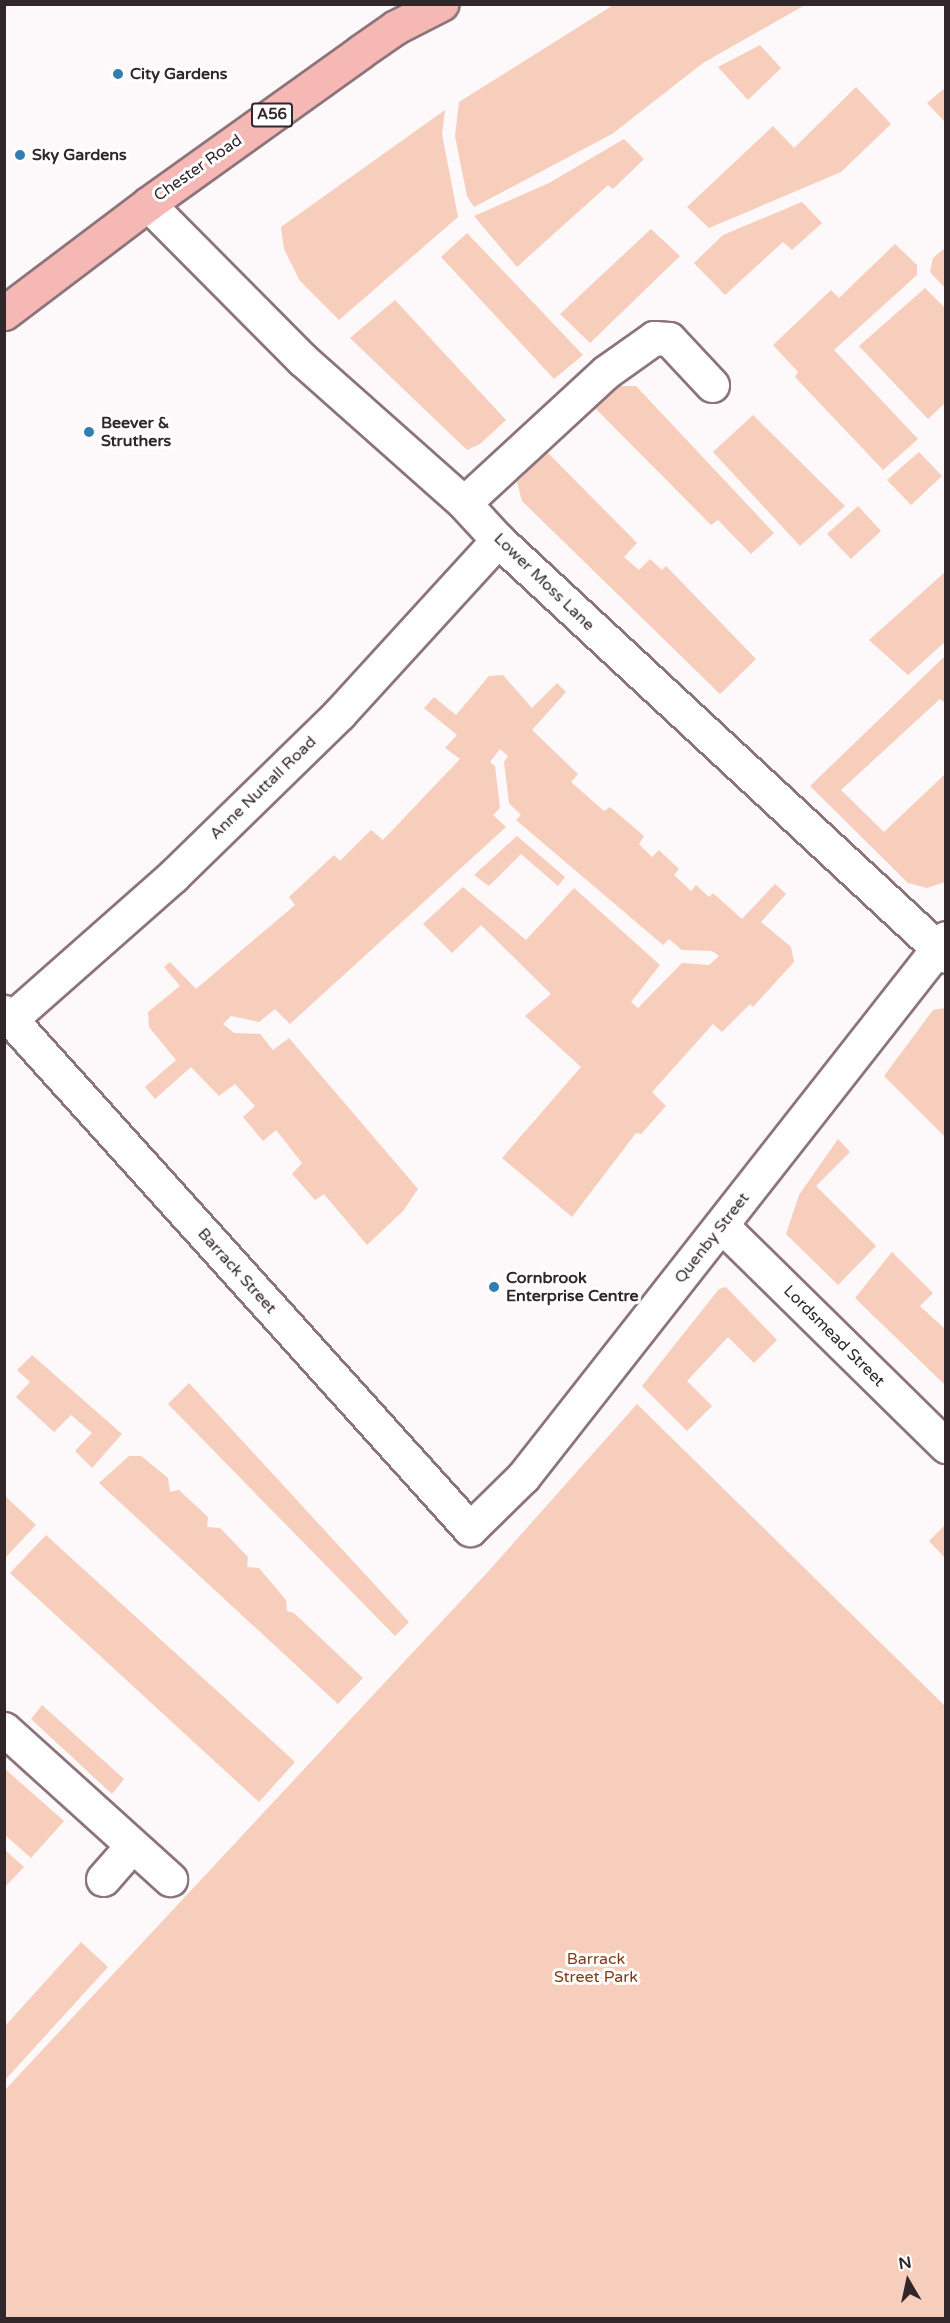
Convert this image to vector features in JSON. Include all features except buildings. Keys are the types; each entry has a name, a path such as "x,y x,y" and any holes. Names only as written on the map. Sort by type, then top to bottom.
{"highway":[{"name":"Chester Road","path":"4,313 148,204 396,27 420,4"},
{"name":"Chester Road","path":"396,27 441,4"}],"street":[{"name":"Lower Moss Lane","path":"148,204 303,360 464,503 498,540 942,947"},
{"path":"464,503 606,372 654,338 669,339 712,385"},
{"name":"Anne Nuttall Road","path":"8,1015 173,876 339,714 498,540"},
{"name":"Quenby Street","path":"470,1530 523,1478 942,947"},
{"name":"Barrack Street","path":"8,1015 470,1530"},
{"name":"Lordsmead Street","path":"722,1226 945,1446"},
{"path":"4,1729 170,1879"},
{"path":"103,1879 132,1846"}],"green space":[{"path":"615,4 805,5 703,63 612,134 474,207 467,196 455,136 459,102"},
{"path":"760,45 781,68 748,100 718,67"},
{"path":"856,87 891,124 841,172 709,228 687,207 773,126 794,148"},
{"path":"945,88 945,122 927,103"},
{"path":"445,110 442,134 458,217 339,320 300,281 284,249 281,227"},
{"path":"624,139 644,159 613,189 608,185 517,267 474,216 549,183"},
{"path":"802,202 822,223 792,250 783,242 725,295 694,263 723,235"},
{"path":"651,229 680,256 590,343 560,314"},
{"path":"467,233 583,355 554,379 441,257"},
{"path":"895,244 917,265 917,275 834,350 918,439 883,470 795,377 798,372 773,345 831,290 839,298"},
{"path":"945,248 945,288 930,272 933,258"},
{"path":"925,288 945,308 945,403 928,419 859,346"},
{"path":"395,300 506,420 480,444 467,450 350,338"},
{"path":"619,386 636,386 774,533 751,554 718,520 711,525 595,408"},
{"path":"753,415 845,506 800,546 713,452"},
{"path":"547,452 637,543 624,557 639,570 650,559 662,570 666,566 756,659 720,694 522,501 517,482"},
{"path":"919,452 942,476 911,505 887,480"},
{"path":"858,506 881,531 851,559 827,534"},
{"path":"945,572 945,642 908,675 869,640"},
{"path":"945,656 945,703 940,699 841,790 884,832 945,774 945,882 927,888 908,883 810,786"},
{"path":"503,675 532,708 557,683 566,692 532,730 578,774 571,782 604,811 610,807 644,836 639,844 652,857 659,850 679,869 674,875 691,891 696,885 709,897 713,893 742,919 775,884 786,894 761,922 791,947 794,962 753,1007 750,1004 722,1032 713,1024 652,1092 666,1106 641,1134 636,1133 572,1217 502,1158 581,1067 525,1016 551,994 481,925 452,953 423,924 463,887 526,940 574,888 660,965 631,1002 638,1008 682,963 709,965 719,956 712,951 682,950 669,939 663,945 516,820 521,815 509,803 504,762 508,756 500,749 490,762 495,766 500,808 493,815 506,827 290,1024 275,1009 259,1022 231,1016 223,1024 234,1033 260,1034 273,1050 289,1038 418,1189 403,1211 367,1245 324,1194 315,1200 292,1174 302,1163 276,1130 263,1141 243,1117 255,1106 235,1084 219,1096 191,1067 155,1099 145,1087 176,1060 149,1027 148,1012 180,986 164,967 170,962 196,989 295,905 289,897 334,855 340,861 371,830 383,840 460,759 445,748 457,735 424,708 434,697 456,715 489,676"},
{"path":"517,836 565,877 558,886 521,854 489,886 474,875"},
{"path":"945,1008 945,1137 884,1076 933,1010"},
{"path":"838,1139 850,1152 816,1186 876,1246 838,1285 786,1234 799,1195"},
{"path":"892,1252 933,1293 920,1306 945,1329 945,1385 855,1298"},
{"path":"726,1287 777,1340 754,1363 728,1337 687,1381 712,1406 687,1431 642,1386 719,1289"},
{"path":"32,1355 122,1434 92,1468 75,1451 92,1433 71,1415 54,1432 16,1397 30,1382 17,1370"},
{"path":"189,1383 409,1622 395,1636 168,1404"},
{"name":"Barrack Street Park","path":"637,1404 945,1706 945,2318 5,2318 5,2090 485,1575"},
{"path":"129,1456 141,1456 168,1478 170,1492 179,1490 208,1517 207,1527 220,1528 248,1557 247,1567 259,1568 286,1600 287,1611 294,1613 363,1678 338,1704 99,1483"},
{"path":"5,1496 36,1525 4,1558"},
{"path":"945,1525 945,1558 929,1541"},
{"path":"46,1535 295,1762 259,1802 10,1573"},
{"path":"42,1705 124,1779 112,1794 31,1719"},
{"path":"5,1769 64,1821 31,1858 5,1835"},
{"path":"5,1850 24,1867 5,1887"},
{"path":"81,1942 108,1967 5,2080 5,2026"}],"place":[{"name":"City Gardens","path":"118,74"},
{"name":"Sky Gardens","path":"20,155"},
{"name":"Beever & Struthers","path":"89,432"},
{"name":"Cornbrook Enterprise Centre","path":"494,1287"}]}
